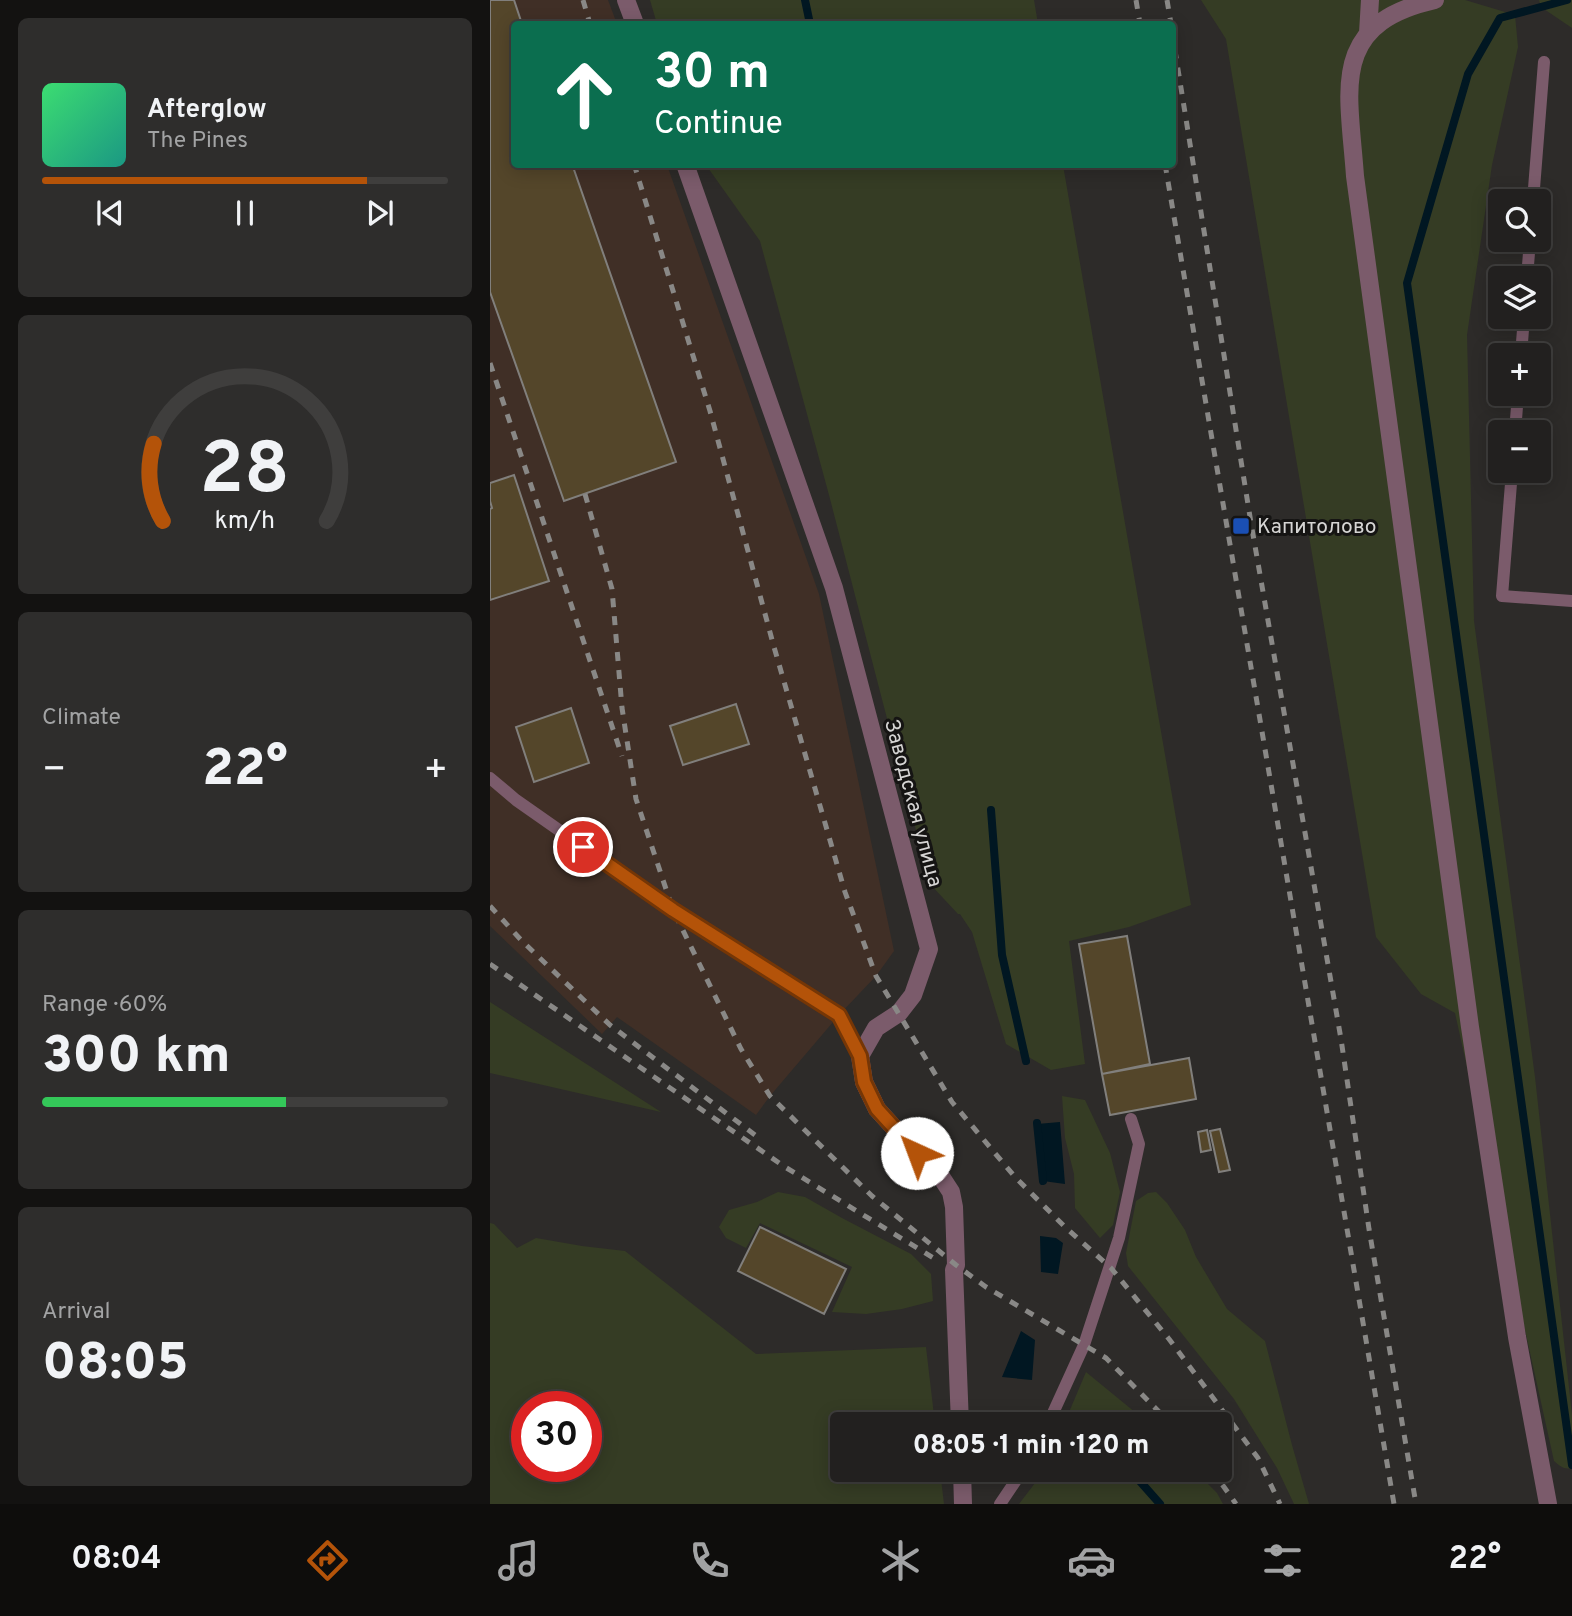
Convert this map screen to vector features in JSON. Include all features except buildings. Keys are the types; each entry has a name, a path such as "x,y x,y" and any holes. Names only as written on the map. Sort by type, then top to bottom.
{"street":[{"path":"626,0 634,21"},
{"path":"1368,33 1370,0"},
{"path":"1435,0 1412,5 1386,17 1368,33 1355,54 1349,93 1355,176 1470,1027 1517,1337 1548,1504"},
{"name":"Заводская улица","path":"686,168 834,589 929,949 913,995 899,1013 876,1028 860,1056"},
{"path":"860,1056 864,1082 877,1109 917,1153 936,1169 951,1192 954,1207 960,1412"},
{"path":"962,1482 963,1504"}],"lane":[{"path":"1534,189 1544,62"},
{"path":"1511,483 1502,596 1572,601"},
{"path":"490,778 516,800 673,910 839,1015 860,1056"},
{"path":"1053,1412 1084,1345 1119,1238 1139,1144 1131,1119"},
{"path":"1000,1504 1015,1482"}],"shaded area":[{"path":"490,0 608,0 616,21 511,21 511,168 668,168 819,594 894,951 876,976 839,1015 756,1115 617,1017 602,1034 490,926"}],"green space":[{"path":"650,0 1034,0 1038,21 656,21"},
{"path":"1201,0 1465,0 1515,15 1518,47 1492,165 1467,335 1474,621 1535,1077 1572,1415 1572,1468 1564,1468 1554,1461 1455,1013 1421,994 1376,937 1226,39"},
{"path":"1539,0 1572,0 1572,28 1541,7"},
{"path":"708,168 1064,168 1191,905 1129,927 1069,941 1085,1064 1051,1070 1006,1044 972,932 960,914 930,884 760,241"},
{"path":"490,1002 661,1112 490,1073"},
{"path":"1062,1096 1085,1100 1110,1153 1120,1192 1113,1225 1100,1238 1075,1208 1074,1174 1065,1138"},
{"path":"778,1192 805,1197 911,1254 931,1274 933,1301 866,1314 832,1312 852,1267 760,1223 746,1248 726,1238 719,1227 729,1210 757,1202"},
{"path":"1156,1192 1185,1230 1196,1257 1227,1309 1265,1341 1309,1504 1294,1504 1277,1468 1234,1399 1128,1266 1126,1253 1136,1201 1148,1193"},
{"path":"490,1223 517,1248 536,1238 625,1251 756,1354 926,1347 934,1412 830,1412 830,1482 941,1482 944,1504 490,1504"},
{"path":"1086,1372 1135,1412 1069,1412"},
{"path":"1036,1482 1206,1482 1223,1504 1019,1504"}],"water":[{"path":"1060,1122 1065,1184 1043,1181 1037,1124"},
{"path":"1040,1236 1056,1238 1063,1243 1058,1274 1041,1272"},
{"path":"1021,1331 1035,1340 1032,1380 1002,1377"}],"waterway":[{"path":"805,0 809,21"},
{"path":"1567,0 1500,18 1468,74 1407,283 1572,1465"},
{"path":"991,810 1002,955 1026,1061"},
{"path":"1037,1123 1043,1181"},
{"path":"1141,1482 1160,1504"}],"railway":[{"path":"583,0 589,21"},
{"path":"1136,0 1140,21"},
{"path":"1167,0 1170,21"},
{"path":"1176,57 1251,523 1341,1039 1369,1229 1416,1504"},
{"path":"635,168 710,411 774,647 845,892 876,976 952,1102 1015,1177 1111,1268 1169,1339 1258,1458 1280,1504"},
{"path":"1166,168 1394,1504"},
{"path":"490,363 622,756"},
{"path":"585,494 612,589 622,708 636,799 673,910 741,1049 770,1096 872,1196 956,1265 986,1287 1106,1358 1159,1412"},
{"path":"490,906 522,941 610,1025 755,1135"},
{"path":"490,964 785,1167 940,1262"},
{"path":"1220,1482 1236,1504"}],"place":[{"name":"Капитолово","path":"1241,526"}],"route":[{"path":"583,847 673,910 839,1015 860,1056 864,1082 877,1109 917,1153"}]}
